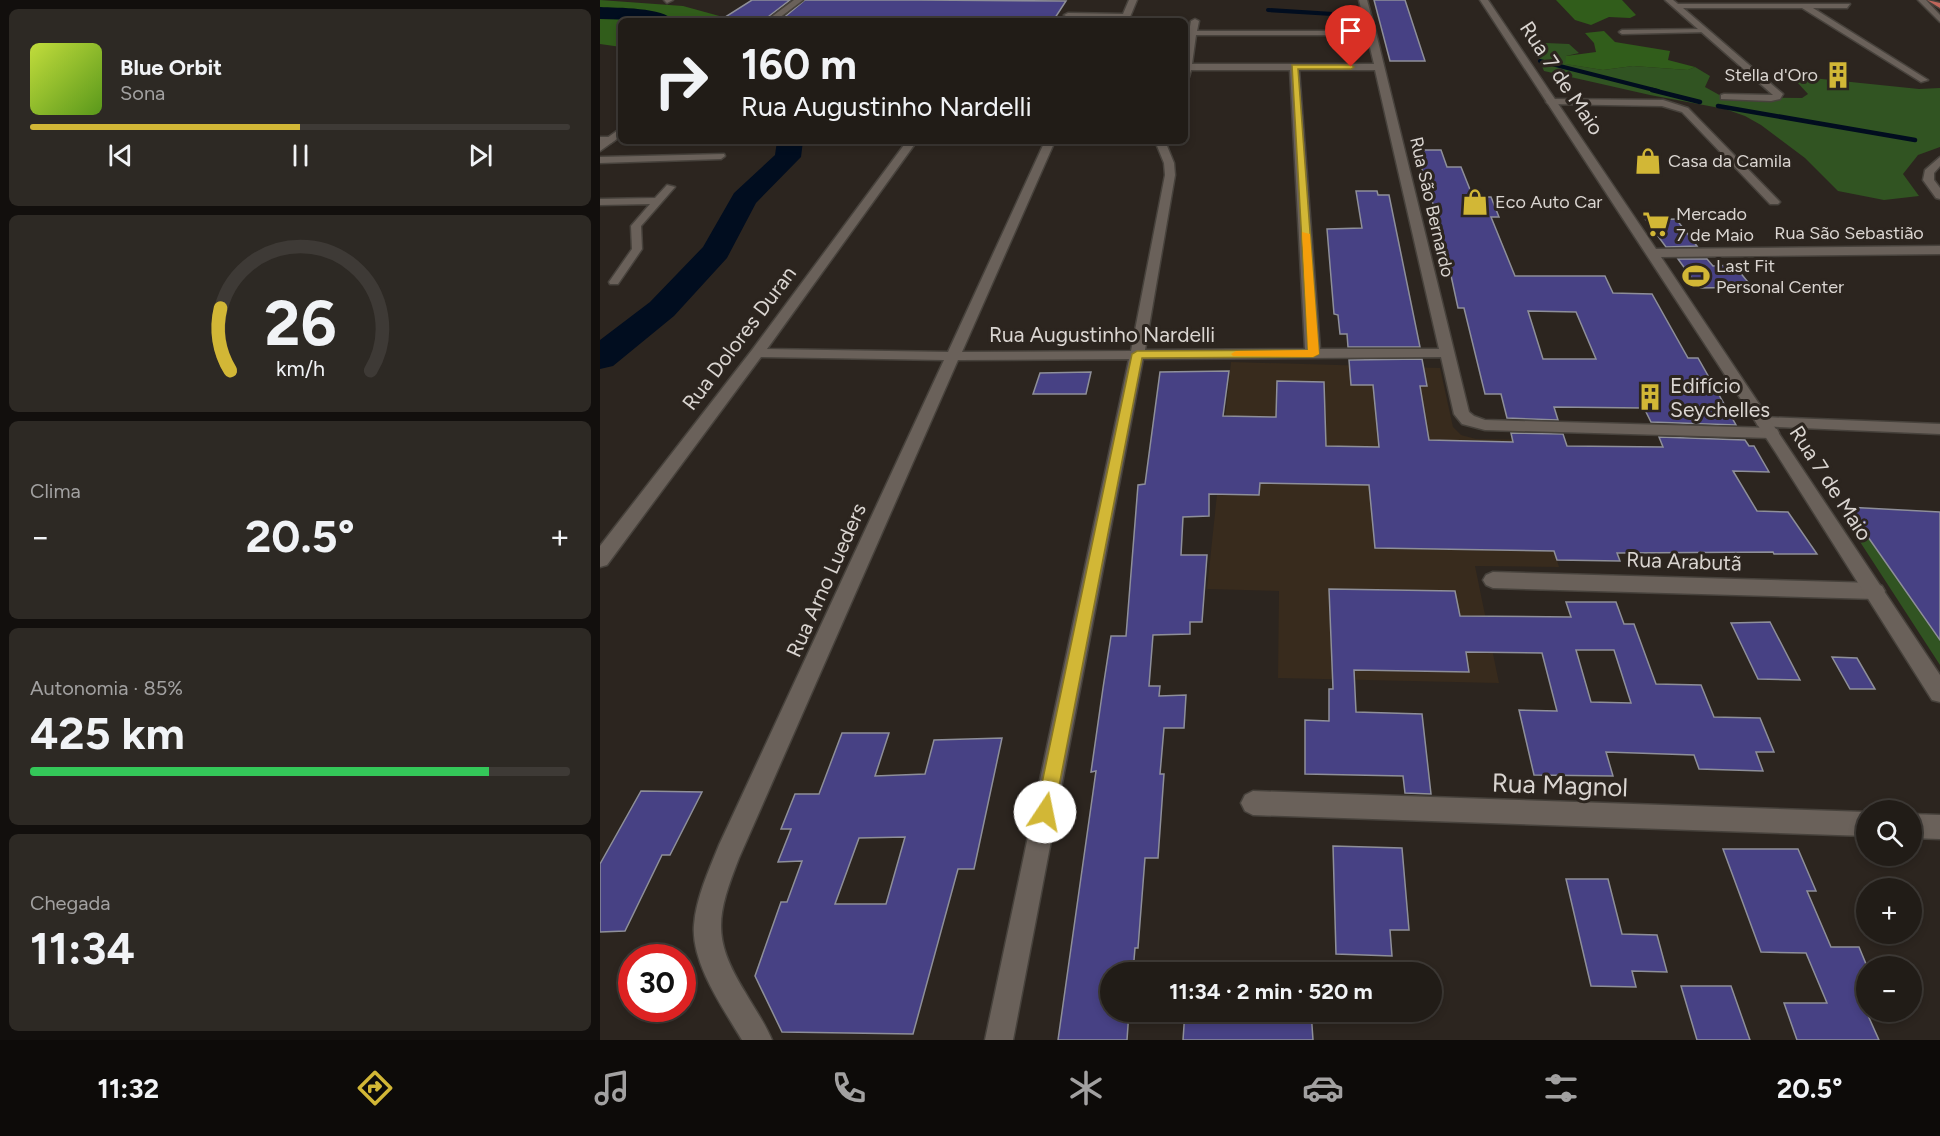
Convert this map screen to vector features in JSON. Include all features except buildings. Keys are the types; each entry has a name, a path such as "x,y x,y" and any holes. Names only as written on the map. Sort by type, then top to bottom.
{"main road":[{"path":"1931,0 1940,6"}],"street":[{"path":"774,18 799,0"},
{"path":"1068,15 1123,16 1127,15 1132,0"},
{"name":"Rua São Bernardo","path":"1363,0 1462,414 1468,420 1485,425 1768,428"},
{"name":"Rua 7 de Maio","path":"1484,0 1768,428 1940,693"},
{"path":"1669,0 1778,94 1771,98 1724,97"},
{"path":"1795,0 1924,80"},
{"path":"1922,0 1940,20"},
{"path":"1676,6 1847,6"},
{"path":"1188,47 1195,21"},
{"path":"1193,33 1372,33"},
{"path":"1188,67 1380,67"},
{"path":"1294,67 1313,354"},
{"path":"1551,102 1676,105 1685,110 1774,202"},
{"path":"600,148 605,140"},
{"name":"Rua Dolores Duran","path":"600,560 757,353 910,144"},
{"name":"Rua Arno Lueders","path":"758,1040 719,971 707,934 713,895 728,854 1049,144"},
{"path":"999,1040 1137,354 1170,175 1169,163 1161,144"},
{"path":"1940,160 1929,172 1928,180 1940,196"},
{"name":"Rua São Sebastião","path":"1651,253 1940,250"},
{"name":"Rua Augustinho Nardelli","path":"757,353 954,356 1448,353"},
{"path":"1768,428 1940,429"},
{"name":"Rua Arabutã","path":"1493,580 1875,591"},
{"name":"Rua Magnol","path":"1252,803 1856,824"},
{"path":"1922,826 1940,827"}],"lane":[{"path":"1622,32 1707,31"},
{"path":"600,160 721,156"},
{"path":"614,282 637,249 636,225 670,187"},
{"path":"600,202 658,201"}],"shaded area":[{"path":"1231,362 1440,368 1453,427 1461,435 1476,439 1538,440 1538,498 1559,567 1475,566 1499,683 1278,678 1279,591 1207,589"}],"green space":[{"path":"600,0 683,6 723,17 618,18 618,47 600,44"},
{"path":"1556,0 1622,0 1636,15 1630,18 1609,17 1591,25 1575,20"},
{"path":"1604,31 1615,42 1670,51 1668,60 1695,67 1688,70 1633,66 1603,70 1565,64 1566,56 1596,52 1594,43 1585,33"},
{"path":"1546,43 1569,44 1579,53 1566,56 1566,64 1603,70 1633,66 1688,70 1695,67 1710,76 1705,87 1723,97 1802,98 1808,94 1797,82 1812,78 1919,89 1940,88 1940,147 1918,155 1903,174 1919,196 1884,200 1838,191 1805,158 1761,125 1745,116 1725,109 1544,71 1534,47"},
{"path":"1857,530 1862,537 1868,537 1940,640 1940,665 1853,531"}],"waterway":[{"path":"1268,10 1349,15"},
{"path":"600,13 655,18"},
{"path":"1540,61 1658,91"},
{"path":"1652,90 1700,102"},
{"path":"1718,106 1915,140"},
{"path":"600,358 662,309 716,251 744,199 788,157 790,144"}],"slow traffic":[{"path":"1236,354 1313,354 1305,234"}],"place":[{"name":"Stella d'Oro","path":"1838,75"},
{"name":"Casa da Camila","path":"1648,161"},
{"name":"Eco Auto Car","path":"1475,202"},
{"name":"Mercado 7 de Maio","path":"1656,224"},
{"name":"Last Fit Personal Center","path":"1696,276"},
{"name":"Edifício Seychelles","path":"1650,397"}],"route":[{"path":"1045,812 1137,354 1313,354 1294,67 1351,67"}]}
